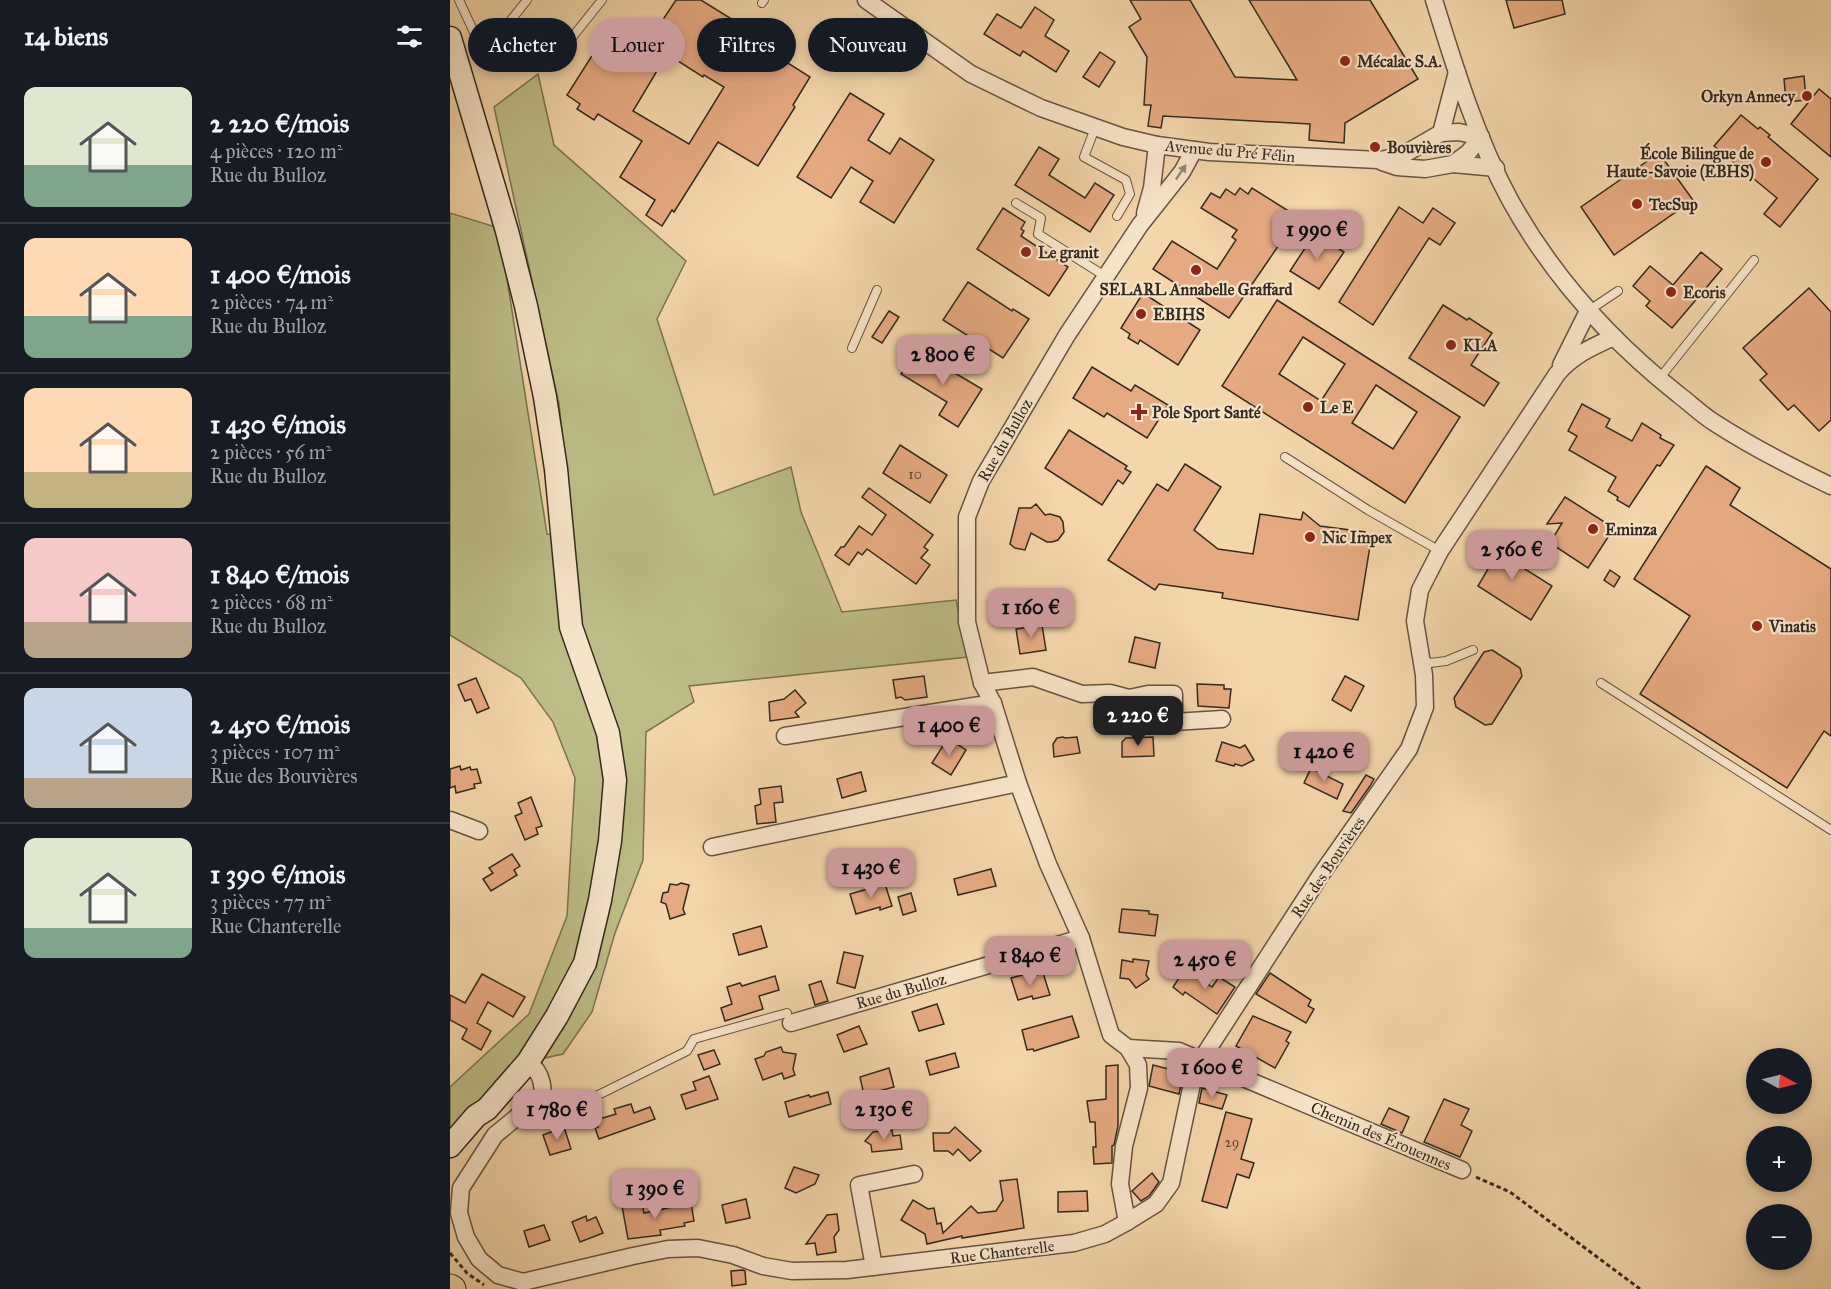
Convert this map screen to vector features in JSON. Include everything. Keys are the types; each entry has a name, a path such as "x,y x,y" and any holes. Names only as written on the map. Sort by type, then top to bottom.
{"main road":[{"path":"450,38 507,231 526,306 545,397 556,470 571,627 608,733 615,780 610,841 600,900 585,963 557,1016 528,1062 487,1109 476,1116 450,1146"},
{"path":"450,1164 483,1122 487,1109"}],"street":[{"name":"Avenue du Pré Félin","path":"866,0 971,74 1033,105 1095,128 1157,145 1209,152 1378,160 1401,156 1441,133"},
{"path":"1434,0 1481,137 1510,200 1539,246 1588,311 1659,379 1712,421 1773,458 1831,486"},
{"path":"1457,72 1441,133 1459,132 1481,137"},
{"path":"1453,164 1468,153 1481,137"},
{"name":"Rue du Bulloz","path":"1140,225 1150,200 1157,145"},
{"name":"Rue du Bulloz","path":"1127,1222 1120,1184 1124,1146 1139,1088 1138,1065 1128,1048 1111,1035 1081,938 1048,864 1018,783 993,703 982,683 966,622 968,518 981,481 1067,335 1140,225 1182,172 1194,150"},
{"name":"Avenue du Pré Félin","path":"1378,160 1397,167 1425,169 1453,164 1496,168"},
{"name":"Rue des Bouvières","path":"1127,1222 1156,1204 1171,1183 1193,1078 1201,1060 1320,876 1409,749 1425,707 1426,691 1416,633 1416,609 1423,582 1440,551 1557,374 1588,311"},
{"name":"Rue des Bouvières","path":"1557,374 1580,352 1614,337"},
{"path":"982,683 1033,677 1082,694 1110,693 1129,698 1148,694 1174,694 1174,722 1222,719"},
{"path":"785,736 993,703"},
{"path":"712,847 1018,783"},
{"path":"450,820 479,831"},
{"name":"Rue du Bulloz","path":"789,1018 1081,938"},
{"name":"Chemin des Érouennes","path":"1128,1048 1179,1051 1462,1170"},
{"path":"528,1062 535,1068 544,1087 542,1106"},
{"name":"Rue Chanterelle","path":"542,1106 523,1112 495,1135 461,1188 459,1213 465,1238 479,1259 498,1275 524,1282 668,1249 698,1248 733,1255 763,1266 792,1271 847,1270 1074,1244 1105,1234 1127,1222"},
{"path":"874,1267 859,1185 914,1174"}],"lane":[{"path":"459,0 484,54 527,0"},
{"path":"577,31 602,0"},
{"path":"1095,128 1084,157 1126,180 1130,194 1117,216"},
{"path":"1016,203 1041,218 1038,234 1105,276"},
{"path":"1659,379 1754,260"},
{"path":"852,348 876,290"},
{"path":"1588,311 1618,291"},
{"path":"1285,458 1368,510 1440,551"},
{"path":"1421,657 1430,663 1473,650"},
{"path":"1601,682 1831,830"},
{"path":"542,1106 570,1109 687,1051 694,1039 789,1018"}],"path":[{"path":"1462,1170 1509,1192 1640,1289"}],"green space":[{"path":"538,74 554,145 686,261 657,319 714,495 791,467 801,512 842,612 956,600 968,657 689,686 694,702 646,732 643,860 615,933 592,1012 563,1054 518,1064 450,1132 450,1087 529,1014 567,916 575,778 553,722 521,678 450,635 450,213 499,228 547,534 573,536 559,404 494,107"}],"building":[{"path":"676,0 701,0 730,18 697,18 697,72 796,72 796,68 810,77 793,105 795,107 758,166 718,142 674,212 672,210 662,226 646,215 655,200 620,177 642,141 598,114 594,120 577,109 580,104 567,95 589,60 589,72 656,72 633,111 689,144 724,87 685,66 685,18 664,18"},
{"path":"1130,0 1190,0 1235,77 1297,80 1249,0 1370,0 1418,79 1345,123 1344,143 1309,140 1310,124 1163,116 1161,128 1148,126 1151,105 1144,105 1147,57 1129,27 1141,19"},
{"path":"1506,0 1562,0 1565,14 1514,28"},
{"path":"1035,7 1054,20 1045,36 1069,51 1056,72 1023,51 1020,56 984,34 997,14 1021,28"},
{"path":"1100,52 1115,62 1099,87 1083,77"},
{"path":"1804,76 1806,100 1786,102 1784,79"},
{"path":"1819,89 1831,99 1831,157 1791,124"},
{"path":"850,93 884,114 868,140 890,154 900,138 934,160 894,223 860,202 873,181 851,167 831,198 797,177"},
{"name":"École Bilingue de Haute-Savoie (EBHS)","path":"1741,115 1758,129 1760,127 1770,135 1768,137 1818,179 1780,227 1764,214 1777,198 1714,146"},
{"path":"1039,147 1059,159 1049,175 1085,198 1095,183 1114,195 1090,232 1015,185"},
{"name":"TecSup","path":"1659,153 1693,200 1614,255 1581,207"},
{"path":"1240,188 1248,194 1252,188 1298,217 1229,318 1153,269 1172,241 1217,269 1236,240 1232,237 1237,230 1201,208 1211,193 1220,198 1226,189 1235,195"},
{"path":"1399,207 1423,223 1433,208 1455,223 1440,245 1429,238 1373,325 1339,302"},
{"name":"Le granit","path":"1003,208 1025,222 1021,229 1024,231 1021,236 1068,267 1049,296 977,249"},
{"path":"1315,233 1344,252 1319,289 1290,271"},
{"name":"Ecoris","path":"1701,252 1722,269 1672,328 1646,306 1650,301 1633,286 1650,266 1673,285"},
{"path":"968,282 1012,311 1013,309 1029,319 1003,358 943,320"},
{"path":"1809,288 1831,312 1831,420 1819,431 1794,405 1788,410 1760,380 1767,374 1743,348"},
{"path":"1143,293 1200,330 1178,365 1140,340 1138,344 1128,338 1130,334 1121,328"},
{"name":"Le E","path":"1277,300 1460,417 1405,503 1222,386","holes":["1303,337 1345,364 1321,401 1279,374","1376,385 1417,412 1393,449 1352,423"]},
{"name":"KLA","path":"1443,305 1492,333 1471,365 1499,383 1484,406 1409,358"},
{"path":"889,311 899,317 882,343 872,337"},
{"path":"916,350 982,389 958,427 939,415 947,402 901,374"},
{"path":"1092,367 1131,391 1135,385 1168,405 1147,438 1107,413 1104,417 1073,398"},
{"path":"1582,404 1610,419 1606,427 1632,441 1642,423 1661,435 1660,438 1674,445 1660,466 1657,465 1629,507 1608,491 1616,477 1569,450 1577,436 1568,431"},
{"path":"1069,430 1127,466 1125,469 1131,472 1123,484 1118,480 1102,505 1045,468"},
{"path":"900,445 947,475 930,503 883,473"},
{"name":"Nic Impex","path":"1185,464 1221,487 1194,530 1218,549 1253,554 1260,514 1301,520 1303,512 1320,526 1365,532 1362,543 1370,546 1358,620 1222,598 1223,593 1159,584 1155,590 1108,560 1157,484 1168,491"},
{"name":"Vinatis","path":"1706,466 1740,488 1730,505 1831,569 1831,736 1824,731 1787,788 1640,694 1690,616 1634,579"},
{"path":"869,488 933,535 924,547 928,550 921,558 930,565 916,584 867,549 862,555 858,552 849,565 835,555 841,547 844,547 859,526 872,535 886,515 862,497"},
{"path":"1565,497 1614,528 1588,568 1550,543 1562,523 1547,524"},
{"path":"1036,504 1045,515 1060,517 1064,532 1058,540 1052,542 1047,542 1031,533 1025,550 1015,548 1010,544 1019,508 1031,508"},
{"path":"1491,540 1518,557 1514,562 1552,586 1531,620 1478,586 1488,569 1482,565 1480,557"},
{"path":"1610,570 1620,577 1614,587 1604,580"},
{"path":"1042,625 1046,650 1020,654 1016,629"},
{"path":"1135,637 1160,643 1155,668 1129,662"},
{"path":"1492,650 1520,668 1522,676 1492,724 1485,725 1456,707 1454,698 1484,652"},
{"path":"924,676 927,697 905,700 901,697 896,698 893,680"},
{"path":"1345,676 1364,686 1351,711 1332,700"},
{"path":"476,678 489,708 477,713 471,699 465,701 458,685"},
{"path":"1197,684 1224,685 1224,689 1231,689 1229,708 1198,706"},
{"path":"795,690 806,703 795,712 799,717 770,721 769,702 784,699"},
{"path":"1077,737 1080,753 1054,757 1053,744 1057,738"},
{"path":"1153,737 1154,756 1122,757 1122,742 1126,738"},
{"path":"951,740 966,750 951,775 932,763 944,744 947,746"},
{"path":"1222,742 1240,748 1245,745 1254,760 1242,766 1216,761"},
{"path":"460,766 461,770 470,767 471,770 477,769 481,783 474,784 475,788 456,793 455,786 450,788 450,769"},
{"path":"1311,768 1343,784 1337,799 1304,783"},
{"path":"861,772 866,791 842,798 837,779"},
{"path":"1366,775 1374,779 1370,786 1351,813 1343,811"},
{"path":"781,786 783,802 774,803 776,822 757,824 755,806 761,804 759,789"},
{"path":"531,797 542,826 536,828 538,834 525,840 515,816 522,813 518,803"},
{"path":"512,854 520,866 514,870 517,875 491,891 483,879 493,873 489,868"},
{"path":"991,869 996,886 958,895 954,879"},
{"path":"670,884 689,885 683,909 685,914 670,919 666,904 661,902 663,893 668,892"},
{"path":"885,884 892,906 856,914 850,894"},
{"path":"911,893 916,911 903,915 898,897"},
{"path":"1122,909 1149,911 1149,914 1158,915 1155,936 1119,932"},
{"path":"761,926 767,947 739,955 733,934"},
{"path":"844,952 863,956 855,988 837,983"},
{"path":"1133,959 1149,961 1146,975 1149,979 1136,988 1129,979 1120,978 1122,960 1133,962"},
{"path":"1185,969 1212,987 1219,977 1235,987 1217,1014 1185,992 1183,995 1173,987"},
{"path":"1043,973 1050,995 1018,1000 1011,978 1026,974 1027,978"},
{"path":"1270,973 1311,1000 1308,1006 1314,1009 1306,1023 1256,994"},
{"path":"482,974 525,997 513,1017 488,1002 477,1023 491,1031 481,1050 462,1039 467,1029 450,1020 450,995 465,1003"},
{"path":"775,976 779,990 759,996 763,1009 725,1021 721,1008 732,1004 727,987 740,983 742,986"},
{"path":"821,981 828,1001 815,1005 809,985"},
{"path":"937,1004 944,1024 919,1031 912,1012"},
{"path":"1072,1016 1079,1037 1034,1051 1033,1049 1027,1050 1022,1030"},
{"path":"1253,1016 1291,1032 1286,1041 1289,1043 1275,1068 1236,1046"},
{"path":"859,1026 867,1044 844,1052 837,1035"},
{"path":"781,1047 783,1052 796,1054 793,1069 795,1075 784,1079 782,1073 763,1080 755,1059"},
{"path":"714,1050 720,1064 704,1070 698,1055"},
{"path":"955,1053 959,1067 930,1075 926,1061"},
{"path":"1118,1065 1118,1126 1112,1146 1112,1163 1094,1164 1095,1122 1090,1122 1087,1101 1106,1099 1106,1066"},
{"path":"1153,1065 1180,1072 1179,1079 1182,1080 1179,1094 1149,1086"},
{"path":"889,1068 894,1087 864,1095 860,1077"},
{"path":"709,1076 718,1099 686,1109 681,1095 696,1090 693,1082"},
{"path":"1202,1088 1227,1095 1222,1109 1199,1103"},
{"path":"828,1092 831,1104 789,1117 785,1102"},
{"path":"1444,1099 1469,1109 1461,1125 1472,1131 1460,1157 1424,1142"},
{"path":"631,1104 634,1113 650,1107 655,1119 599,1139 595,1128 598,1127 596,1120 616,1114 614,1109"},
{"path":"1389,1108 1409,1117 1402,1133 1381,1124"},
{"path":"1226,1112 1252,1119 1241,1159 1254,1163 1249,1178 1237,1174 1227,1208 1202,1201"},
{"path":"564,1127 571,1149 550,1155 543,1135"},
{"path":"955,1127 981,1151 970,1161 958,1149 953,1155 948,1151 934,1151 933,1133 949,1133"},
{"path":"892,1130 893,1136 900,1135 902,1149 872,1152 871,1145 865,1141 873,1132"},
{"path":"794,1167 819,1175 815,1184 796,1193 785,1188"},
{"path":"1152,1173 1159,1182 1149,1196 1141,1201 1132,1191"},
{"path":"692,1179 696,1199 685,1202 680,1182"},
{"path":"1017,1179 1024,1228 962,1238 962,1236 927,1244 925,1234 901,1220 913,1200 928,1209 934,1208 937,1224 941,1223 943,1233 971,1206 978,1213 996,1211 1003,1200 1000,1181"},
{"path":"1087,1191 1088,1211 1058,1212 1058,1192"},
{"path":"746,1199 750,1218 726,1223 722,1205"},
{"path":"642,1203 644,1213 691,1203 694,1221 684,1223 685,1226 660,1230 661,1235 628,1239 622,1206"},
{"path":"837,1214 839,1230 834,1237 836,1252 817,1255 815,1243 806,1244 827,1215"},
{"path":"586,1216 587,1221 596,1217 603,1233 580,1242 572,1222"},
{"path":"544,1225 550,1240 529,1247 524,1231"},
{"path":"743,1270 746,1284 732,1286 731,1271"}],"place":[{"name":"Mécalac S.A.","path":"1345,61"},
{"name":"Orkyn Annecy","path":"1807,96"},
{"name":"Bouvières","path":"1375,147"},
{"name":"École Bilingue de Haute-Savoie (EBHS)","path":"1766,162"},
{"name":"TecSup","path":"1637,204"},
{"name":"Le granit","path":"1026,252"},
{"name":"SELARL Annabelle Graffard","path":"1196,270"},
{"name":"Ecoris","path":"1671,292"},
{"name":"EBIHS","path":"1141,314"},
{"name":"KLA","path":"1451,345"},
{"name":"Le E","path":"1308,407"},
{"name":"Pole Sport Santé","path":"1139,412"},
{"name":"Eminza","path":"1593,529"},
{"name":"Nic Impex","path":"1310,537"},
{"name":"Vinatis","path":"1757,626"}]}
